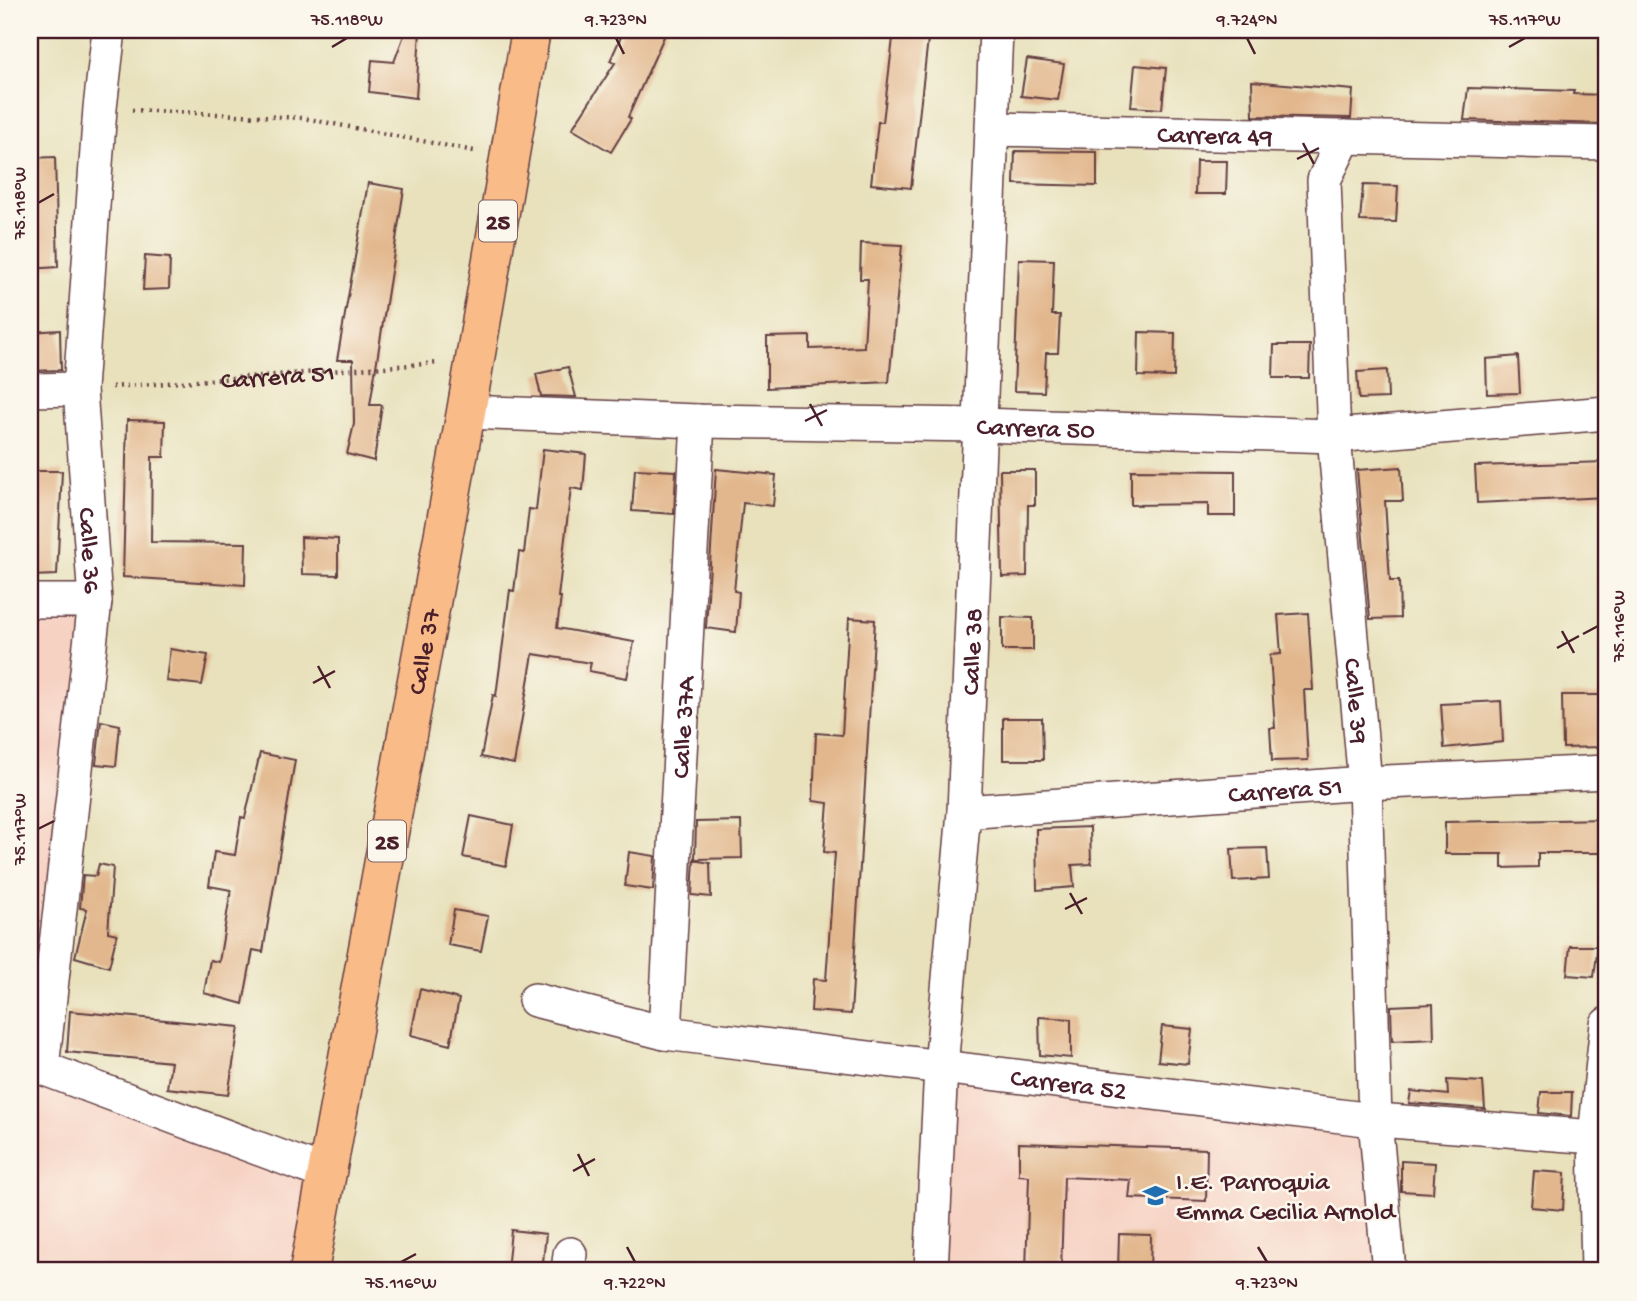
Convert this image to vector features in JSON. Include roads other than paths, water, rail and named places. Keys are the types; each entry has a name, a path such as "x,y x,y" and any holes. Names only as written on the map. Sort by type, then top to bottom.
{"main road":[{"name":"Calle 37","path":"309,1271 466,412 531,30"}],"street":[{"name":"Calle 36","path":"109,30 100,108 80,389 95,601 42,1068 327,1174"},
{"name":"Calle 38","path":"931,1271 941,1067 964,812 996,30"},
{"name":"Carrera 49","path":"993,129 1607,143"},
{"name":"Calle 39","path":"1345,137 1324,180 1334,436 1365,783 1375,1120 1389,1271"},
{"path":"30,390 80,389"},
{"name":"Carrera 50","path":"466,412 698,421 980,425 1334,436 1607,413"},
{"name":"Calle 37A","path":"665,1032 698,421"},
{"path":"30,601 95,601"},
{"name":"Carrera 51","path":"964,812 1365,783 1607,772"},
{"name":"Carrera 52","path":"535,1000 665,1032 1375,1120 1601,1137"},
{"path":"1598,1271 1607,1024"}],"place":[{"name":"I.E. Parroquia Emma Cecilia Arnold","path":"1156,1195"}]}
